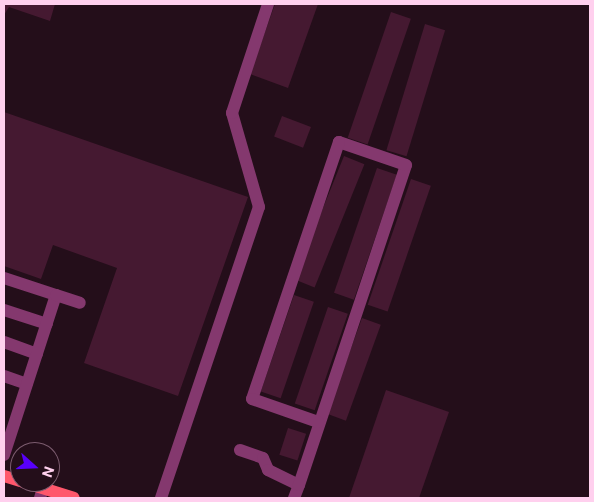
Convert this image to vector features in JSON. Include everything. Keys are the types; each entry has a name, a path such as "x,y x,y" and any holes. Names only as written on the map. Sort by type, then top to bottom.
{"main road":[{"path":"41,493 74,498"}],"lane":[{"path":"161,498 259,208 232,113 268,4"},
{"path":"294,498 406,165 339,142 252,399 318,422"},
{"path":"4,278 80,303"},
{"path":"4,455 56,295"},
{"path":"4,310 47,324"},
{"path":"4,342 37,354"},
{"path":"4,376 27,384"},
{"path":"240,450 262,458 268,470 299,485"}],"building":[{"path":"4,4 55,4 50,21 9,7 4,15"},
{"path":"275,4 318,4 288,88 250,74"},
{"path":"391,12 411,19 368,145 348,138"},
{"path":"425,24 445,30 406,156 386,150"},
{"path":"4,112 248,197 178,396 84,363 117,268 53,245 41,279 4,266"},
{"path":"282,116 311,127 303,148 274,137"},
{"path":"344,156 364,164 315,288 294,279"},
{"path":"377,168 397,175 354,300 334,293"},
{"path":"411,179 431,186 388,312 368,305"},
{"path":"294,295 314,302 281,398 261,391"},
{"path":"328,307 348,314 315,410 295,403"},
{"path":"362,318 381,325 346,421 327,414"},
{"path":"386,390 449,412 419,498 349,498"},
{"path":"288,428 306,434 297,461 279,455"}]}
